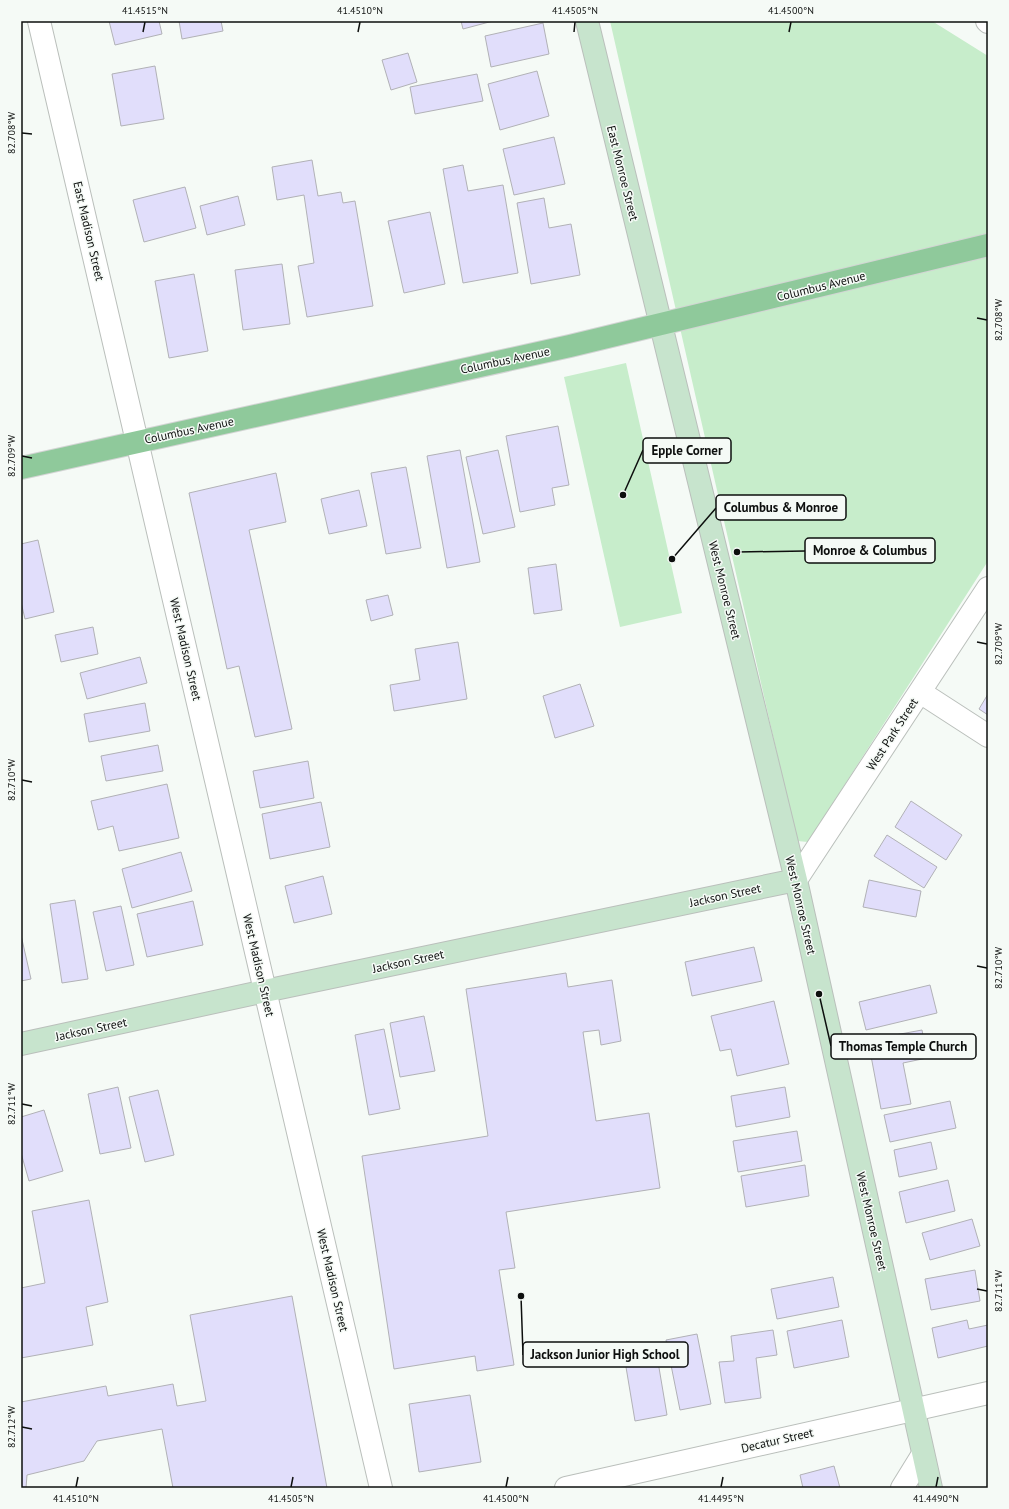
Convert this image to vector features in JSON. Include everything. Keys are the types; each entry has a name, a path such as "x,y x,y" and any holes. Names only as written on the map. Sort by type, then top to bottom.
{"main road":[{"name":"East Monroe Street","path":"587,21 660,325"},
{"name":"Columbus Avenue","path":"21,468 570,346 988,245"},
{"name":"West Monroe Street","path":"660,325 796,880 931,1488"},
{"name":"Jackson Street","path":"21,1044 265,991 796,880"}],"street":[{"name":"East Madison Street","path":"40,21 138,441"},
{"name":"West Madison Street","path":"138,441 381,1488"},
{"name":"West Park Street","path":"796,880 988,588"},
{"path":"920,692 988,736"},
{"name":"Decatur Street","path":"566,1488 988,1393"},
{"path":"902,1488 923,1454"}],"green space":[{"path":"610,21 932,21 988,56 988,561 808,842 797,841"},
{"path":"626,363 682,613 620,627 564,377"}],"building":[{"path":"109,21 159,21 162,34 115,45"},
{"path":"179,21 221,21 223,31 182,39"},
{"path":"461,21 493,21 463,29"},
{"path":"543,23 549,54 491,67 485,36"},
{"path":"408,53 417,82 391,90 382,60"},
{"path":"155,66 164,119 121,126 112,74"},
{"path":"537,71 549,116 500,130 488,84"},
{"path":"477,74 483,101 415,114 410,87"},
{"path":"554,137 565,184 514,195 503,149"},
{"path":"312,160 318,196 341,192 343,203 355,201 373,306 307,317 298,266 314,263 304,195 277,200 272,167"},
{"path":"463,165 468,191 503,185 518,273 463,283 443,169"},
{"path":"185,187 196,228 144,242 133,200"},
{"path":"238,196 245,225 207,235 200,206"},
{"path":"544,198 549,228 571,224 580,275 531,284 517,203"},
{"path":"430,212 445,284 404,293 388,221"},
{"path":"282,264 290,324 243,330 235,270"},
{"path":"194,274 208,351 169,358 155,281"},
{"path":"558,426 569,485 552,488 555,505 520,512 506,436"},
{"path":"460,450 480,562 447,568 427,456"},
{"path":"498,450 515,527 483,534 466,457"},
{"path":"406,467 421,548 386,554 371,473"},
{"path":"276,473 286,522 249,530 292,729 255,737 239,666 227,669 189,493"},
{"path":"359,490 367,526 329,534 321,499"},
{"path":"38,540 54,612 25,619 21,602 21,544"},
{"path":"556,564 562,610 534,614 528,568"},
{"path":"388,595 393,615 371,621 366,600"},
{"path":"93,627 98,654 61,662 55,635"},
{"path":"458,642 467,699 394,711 390,685 420,680 415,649"},
{"path":"140,657 147,683 87,699 80,673"},
{"path":"580,684 594,726 555,738 543,696"},
{"path":"988,694 988,715 979,709"},
{"path":"145,703 150,731 89,742 84,714"},
{"path":"158,745 163,771 106,781 101,756"},
{"path":"308,761 314,798 260,808 253,771"},
{"path":"167,784 179,838 119,851 113,826 98,830 91,801"},
{"path":"911,801 962,835 946,860 895,827"},
{"path":"321,802 330,847 270,859 262,814"},
{"path":"887,835 937,867 924,888 874,856"},
{"path":"181,852 192,891 132,908 122,869"},
{"path":"323,876 332,914 294,923 285,886"},
{"path":"869,880 921,891 916,917 863,907"},
{"path":"75,900 88,979 62,983 50,904"},
{"path":"193,901 203,945 147,957 137,914"},
{"path":"121,906 134,965 106,971 93,912"},
{"path":"21,935 31,979 21,981"},
{"path":"754,947 762,981 692,996 685,962"},
{"path":"566,973 568,987 612,980 621,1041 601,1045 599,1030 583,1032 596,1121 649,1113 660,1188 506,1212 515,1268 499,1270 514,1365 477,1371 475,1356 394,1369 362,1156 488,1136 466,989"},
{"path":"930,985 937,1013 866,1030 859,1002"},
{"path":"774,1001 789,1064 737,1076 731,1049 720,1051 711,1016"},
{"path":"424,1016 435,1071 400,1077 390,1023"},
{"path":"384,1029 400,1109 369,1115 355,1035"},
{"path":"922,1030 927,1058 903,1063 911,1104 881,1109 868,1040"},
{"path":"118,1087 131,1148 100,1154 88,1094"},
{"path":"785,1087 790,1117 736,1127 731,1096"},
{"path":"158,1090 174,1155 145,1162 129,1097"},
{"path":"950,1101 956,1128 890,1142 884,1115"},
{"path":"44,1110 63,1171 29,1181 21,1153 21,1117"},
{"path":"797,1131 802,1161 738,1172 733,1141"},
{"path":"931,1142 937,1169 899,1177 894,1150"},
{"path":"805,1165 809,1196 746,1207 741,1176"},
{"path":"948,1180 955,1211 906,1223 899,1192"},
{"path":"89,1200 108,1302 86,1307 93,1345 21,1358 21,1288 45,1283 32,1211"},
{"path":"972,1219 980,1246 930,1260 922,1233"},
{"path":"975,1270 980,1301 931,1310 925,1279"},
{"path":"833,1277 839,1307 777,1319 771,1289"},
{"path":"292,1296 327,1488 173,1488 162,1429 97,1441 84,1461 27,1475 26,1488 21,1488 21,1402 106,1386 108,1396 173,1384 177,1406 206,1401 190,1315"},
{"path":"842,1320 849,1357 794,1368 787,1331"},
{"path":"967,1320 969,1329 988,1325 988,1346 938,1358 932,1328"},
{"path":"773,1330 777,1355 756,1358 761,1398 725,1403 719,1362 734,1361 731,1336"},
{"path":"697,1334 711,1404 680,1410 666,1340"},
{"path":"655,1344 667,1415 635,1421 623,1349"},
{"path":"470,1395 481,1462 419,1472 409,1404"},
{"path":"834,1466 840,1488 803,1488 800,1475"}],"place":[{"name":"Epple Corner","path":"623,495"},
{"name":"Monroe & Columbus","path":"737,552"},
{"name":"Columbus & Monroe","path":"672,559"},
{"name":"Thomas Temple Church","path":"819,994"},
{"name":"Jackson Junior High School","path":"521,1296"}]}
